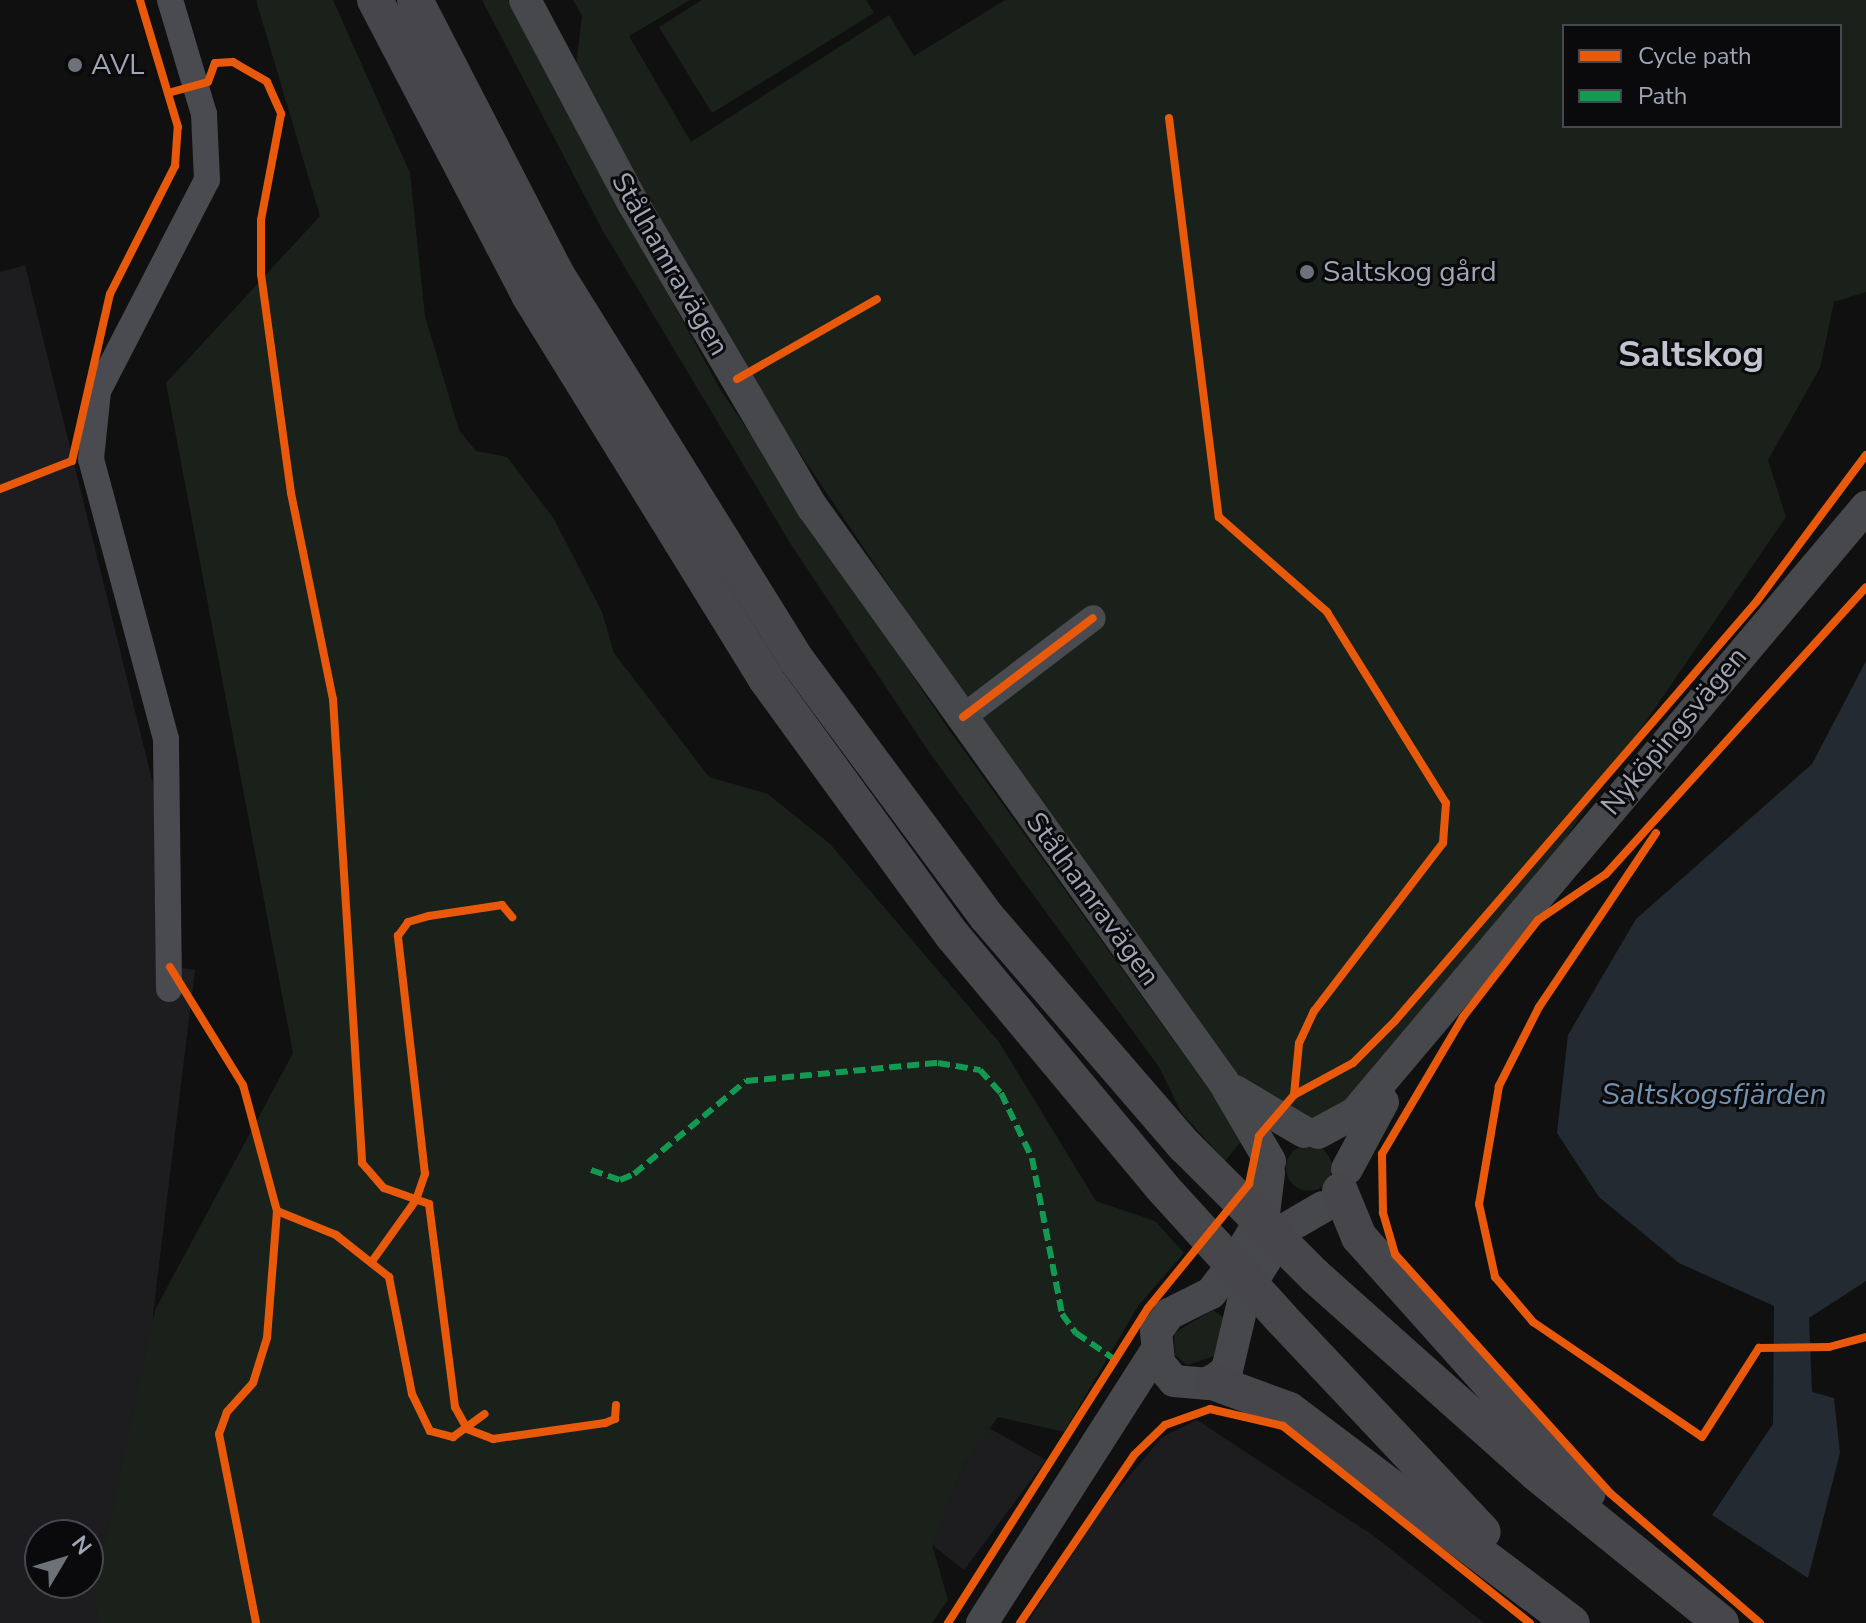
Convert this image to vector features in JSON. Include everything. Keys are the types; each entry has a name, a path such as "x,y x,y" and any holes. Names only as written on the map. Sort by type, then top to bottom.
{"highway":[{"path":"375,0 529,295 766,679 953,936 1161,1186 1281,1318 1572,1623"},
{"path":"415,0 557,275 796,659 987,917 1185,1146 1315,1276 1721,1623"},
{"path":"1344,1188 1359,1237 1409,1289 1667,1580"},
{"path":"1213,1382 1289,1410 1572,1623"}],"main road":[{"name":"Stålhamravägen","path":"525,0 633,203 813,508 1223,1081 1269,1167"},
{"name":"Nyköpingsvägen","path":"1311,1132 1355,1113 1484,956 1866,507"},
{"name":"Nyköpingsvägen","path":"1344,1188 1372,1147 1419,1050 1484,956"},
{"name":"Stålhamravägen","path":"1223,1081 1311,1132"},
{"path":"982,1623 1086,1470 1155,1352 1169,1314 1211,1293 1237,1259 1264,1214 1269,1167 1279,1144 1311,1132 1338,1145 1344,1188"},
{"path":"1269,1167 1285,1202 1344,1188"},
{"path":"1086,1470 1174,1381 1213,1382 1233,1360 1234,1321 1253,1280 1285,1229 1344,1188"},
{"path":"1155,1352 1174,1381"}],"street":[{"path":"169,989 166,739 106,533 91,441 98,391 207,180 204,114 170,0"},
{"path":"963,717 1093,618"}],"shaded area":[{"path":"256,0 333,0 410,173 425,316 459,430 476,451 507,457 554,519 602,612 614,653 709,777 768,794 831,845 999,1042 1096,1201 1155,1221 1184,1253 1138,1306 1064,1432 998,1417 965,1462 932,1544 948,1600 932,1623 99,1623 94,1599 104,1599 104,1550 155,1310 293,1053 166,383 320,216"},
{"path":"482,0 508,0 720,389 947,727 1244,1138 1225,1161 1181,1112 1159,1067 929,752 790,543 603,231"},
{"path":"573,0 690,0 629,36 691,142 889,15 914,56 1005,0 1866,0 1866,292 1834,302 1820,368 1768,460 1786,517 1533,886 1349,1108 1323,1120 1301,1117 1274,1107 1234,1071 963,695 762,397 645,197 576,65 582,16"},
{"path":"702,0 866,0 874,13 712,113 659,27"},
{"path":"25,265 155,792 156,964 195,970 153,1314 211,1623 0,1623 0,272"},
{"path":"1309,1145 1325,1152 1332,1168 1325,1184 1309,1191 1293,1184 1286,1168 1293,1152"},
{"path":"1213,1310 1224,1318 1214,1356 1187,1365 1175,1355 1174,1333"},
{"path":"1197,1420 1374,1536 1484,1623 1027,1623 1101,1510 1162,1437"},
{"path":"989,1428 1046,1460 964,1570 931,1544 965,1462"}],"water":[{"name":"Saltskogsfjärden","path":"1866,661 1866,1281 1809,1318 1812,1392 1834,1398 1840,1453 1808,1578 1712,1515 1773,1424 1774,1306 1679,1263 1599,1197 1557,1133 1568,1035 1636,919 1812,764"}],"marked path":[{"path":"591,1170 620,1180 634,1174 746,1081 938,1063 980,1070 1001,1093 1032,1158 1062,1314 1076,1333 1120,1363"}],"cycle path":[{"path":"0,489 72,461 110,294 175,166 178,127 140,0"},
{"path":"168,93 208,82 215,63 233,62 267,82 281,114 261,220 261,274 291,493 333,699 362,1163 384,1188 429,1204 455,1407 467,1429 493,1439 605,1423 615,1419 616,1405"},
{"path":"1169,118 1219,517 1327,612 1446,803 1443,843 1314,1011 1299,1043 1294,1095"},
{"path":"737,379 877,299"},
{"path":"948,1623 1148,1308 1249,1184 1259,1136 1294,1095 1353,1063 1395,1021 1757,601 1866,455"},
{"path":"1760,1623 1610,1493 1395,1254 1383,1213 1382,1154 1463,1017 1538,920 1606,874 1866,587"},
{"path":"963,717 1093,618"},
{"path":"1656,833 1539,1007 1499,1086 1479,1204 1495,1277 1533,1322 1702,1437 1759,1348 1829,1347 1866,1337"},
{"path":"373,1260 416,1200 425,1174 398,936 408,922 429,916 502,905 512,917"},
{"path":"170,967 243,1085 277,1211 267,1338 253,1383 227,1412 219,1434 256,1623"},
{"path":"277,1211 336,1235 389,1277 412,1394 430,1431 453,1437 485,1414"},
{"path":"1020,1623 1134,1455 1165,1425 1210,1409 1283,1426 1530,1623"}],"place":[{"name":"AVL","path":"75,65"},
{"name":"Saltskog gård","path":"1307,272"}],"district":[{"name":"Saltskog","path":"1691,355"}]}
